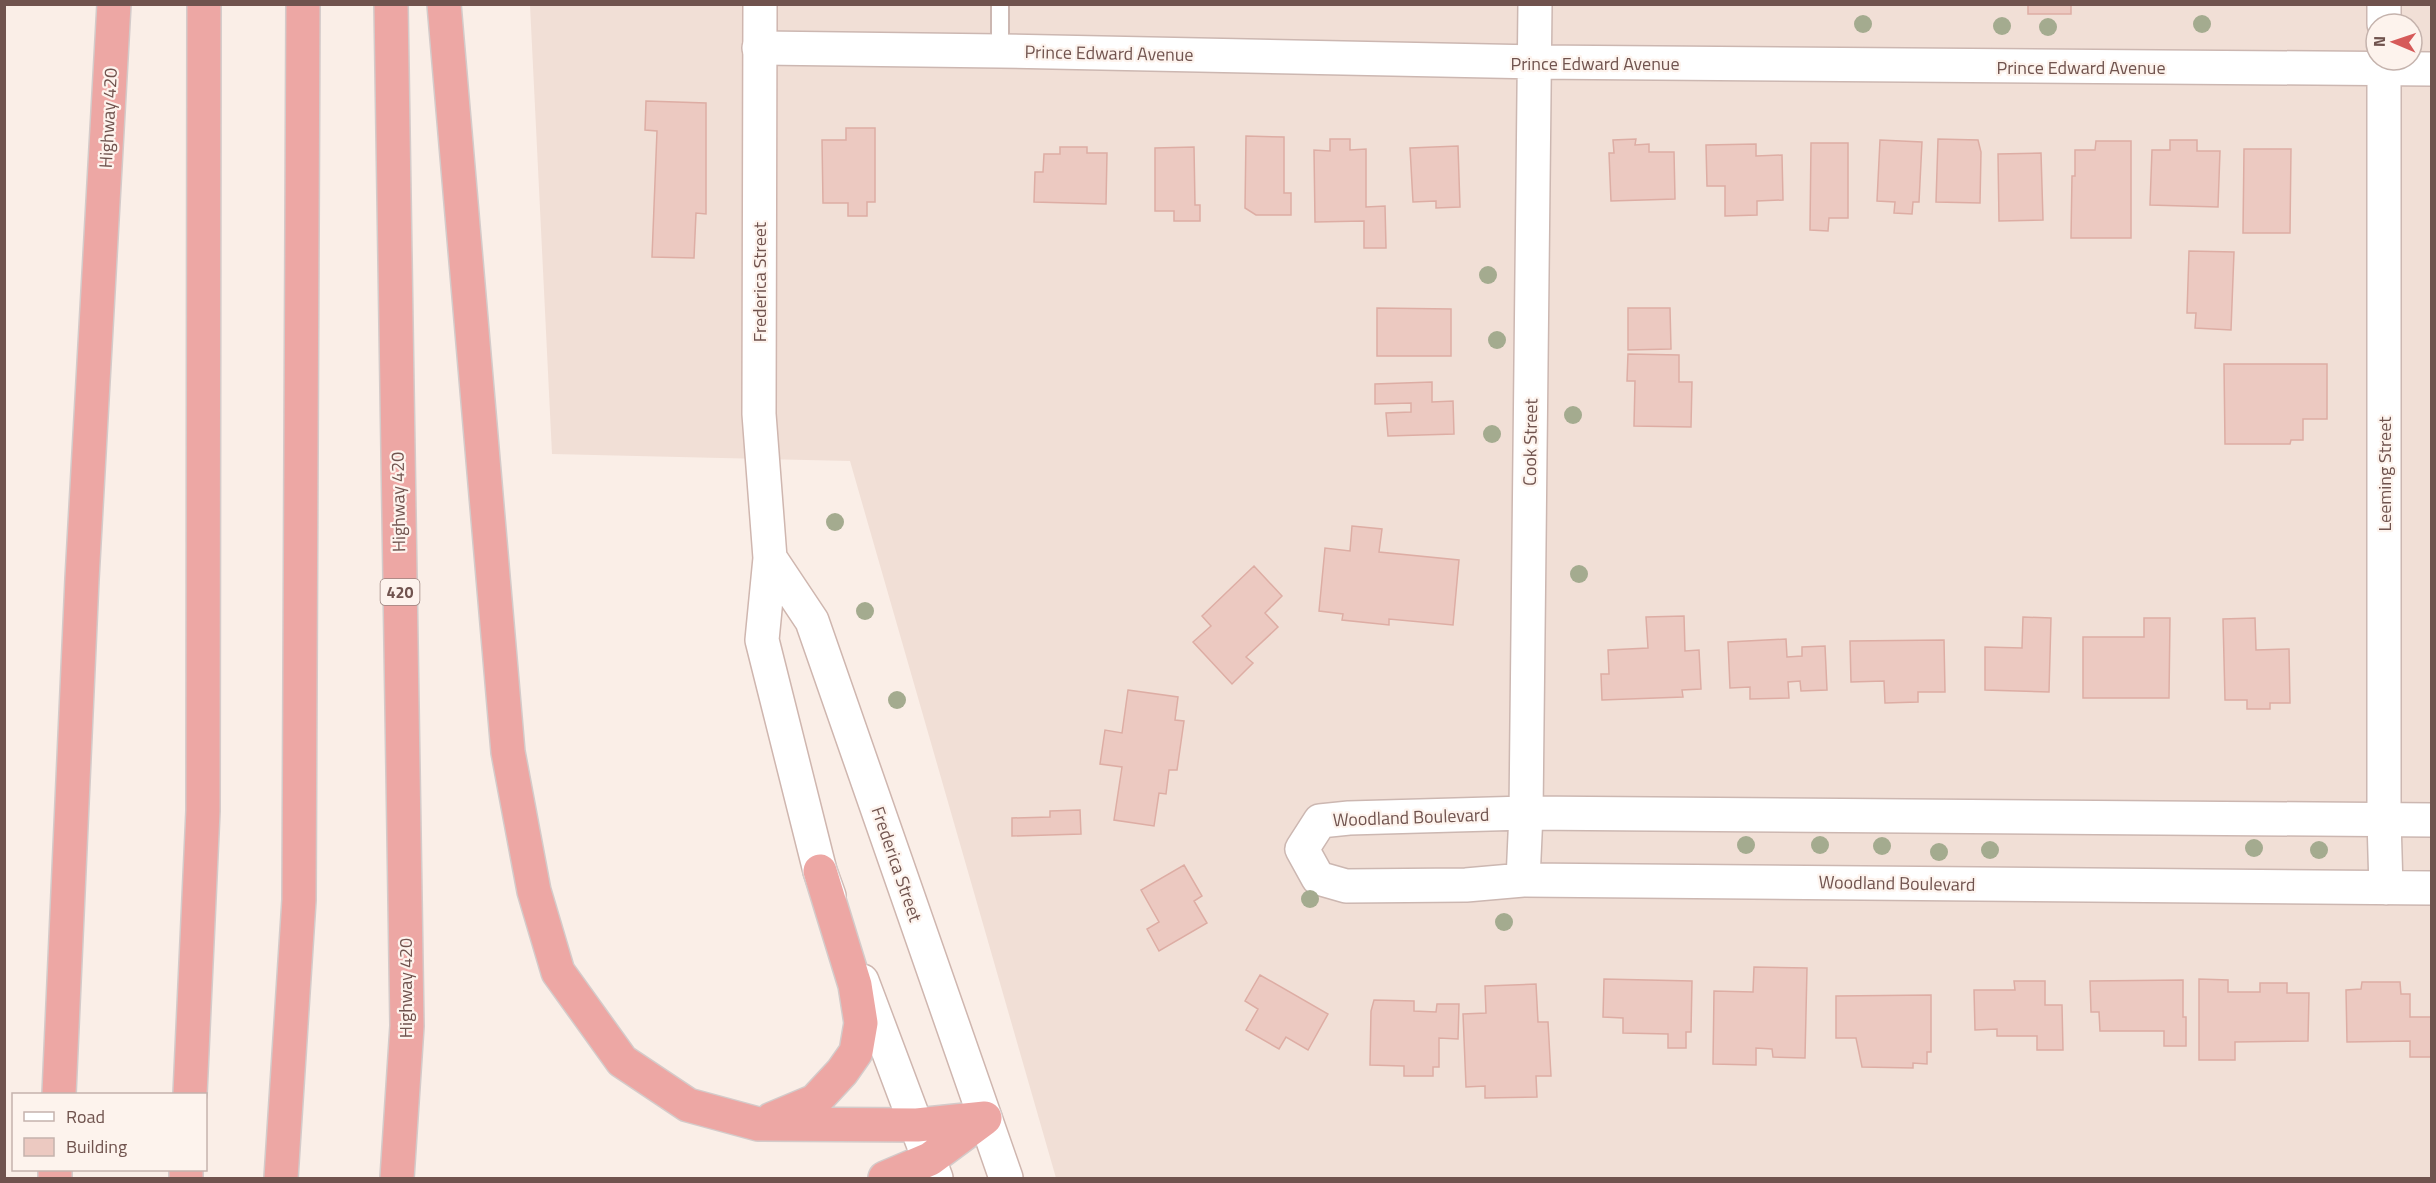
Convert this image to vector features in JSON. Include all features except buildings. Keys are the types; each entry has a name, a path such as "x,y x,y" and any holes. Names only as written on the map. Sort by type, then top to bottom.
{"highway":[{"name":"Highway 420","path":"59,1093 82,591 114,4"},
{"path":"190,1093 203,811 204,4"},
{"path":"281,1179 299,900 303,4"},
{"name":"Highway 420","path":"391,4 407,1026 397,1179"},
{"path":"444,4 508,752 534,891 558,972 622,1061 688,1105 758,1124 917,1125 985,1118"},
{"path":"758,1124 815,1101 842,1072 856,1052 861,1023 855,984 820,871"},
{"path":"885,1179 933,1169 985,1118"}],"street":[{"name":"Frederica Street","path":"760,4 759,414 770,558 762,640 820,871 933,1169"},
{"name":"Cook Street","path":"1524,880 1535,4"},
{"name":"Prince Edward Avenue","path":"759,48 1534,63 2364,64"},
{"name":"Leeming Street","path":"2383,72 2386,888"},
{"name":"Frederica Street","path":"770,558 813,621 1006,1179"},
{"name":"Woodland Boulevard","path":"2432,820 1526,813 1349,818 1320,821 1302,849 1318,878 1346,886 1466,885 1524,880 2432,888"}],"lane":[{"path":"1000,4 1000,51"}],"shaded area":[{"path":"530,5 2431,5 2431,1178 1056,1178 850,461 552,454"}]}
